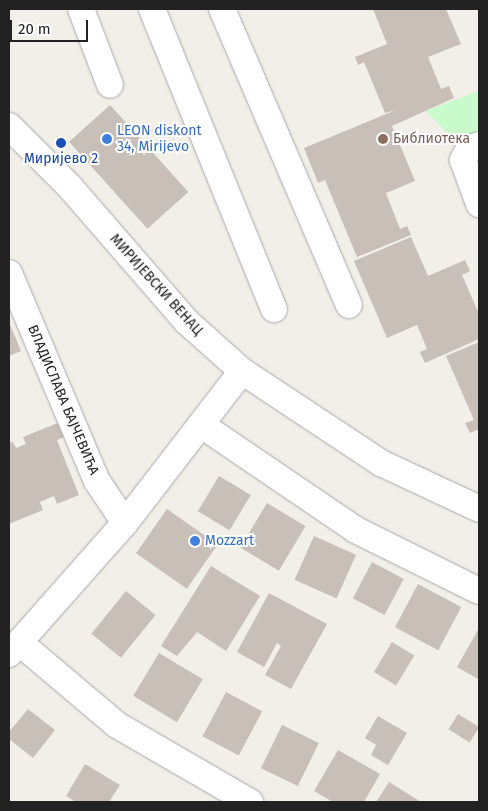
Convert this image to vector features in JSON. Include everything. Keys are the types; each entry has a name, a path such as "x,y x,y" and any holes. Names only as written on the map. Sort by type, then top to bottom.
{"street":[{"path":"81,9 110,86"},
{"path":"152,9 274,309"},
{"path":"222,9 349,304"},
{"name":"МИРИЈЕВСКИ ВЕНАЦ","path":"9,126 70,188 186,321 242,371 381,463 479,509"},
{"path":"479,145 469,149 463,160 479,204"},
{"name":"ВЛАДИСЛАВА БАЈЧЕВИЋА","path":"9,273 98,481 124,523"},
{"path":"242,371 203,426 124,523 15,648 117,725 250,802"},
{"path":"203,426 356,530 479,591"}],"green space":[{"path":"479,91 479,166 426,111"}],"building":[{"path":"373,9 446,9 461,44 428,57 441,89 449,86 454,98 392,126 415,181 386,193 400,229 407,226 411,235 357,257 325,180 318,183 304,148 396,110 385,113 364,62 358,65 355,57 387,44"},
{"path":"110,105 188,192 147,229 69,142"},
{"path":"411,237 428,276 465,260 470,271 462,275 479,314 479,339 425,363 420,352 427,349 417,325 387,338 354,261"},
{"path":"9,322 21,351 9,356"},
{"path":"479,342 479,429 470,433 465,423 474,420 446,356"},
{"path":"58,423 64,437 57,440 79,495 57,504 54,496 40,502 43,510 9,524 9,443 13,442 16,448 26,444 23,437"},
{"path":"219,476 251,495 230,530 198,511"},
{"path":"267,503 306,526 279,571 240,548"},
{"path":"167,509 218,545 187,589 136,553"},
{"path":"314,536 356,555 336,599 294,580"},
{"path":"372,562 404,579 385,615 353,598"},
{"path":"211,566 260,596 226,651 197,632 177,656 161,646"},
{"path":"418,584 461,607 438,650 395,627"},
{"path":"126,591 156,615 121,658 91,634"},
{"path":"269,593 327,624 291,689 265,675 281,646 277,643 264,667 237,652"},
{"path":"479,628 479,678 478,679 457,667"},
{"path":"392,642 414,655 396,685 374,672"},
{"path":"159,653 203,679 177,722 133,696"},
{"path":"226,692 262,711 239,755 203,736"},
{"path":"28,709 55,730 33,758 9,739 9,732"},
{"path":"458,714 479,727 470,743 448,729"},
{"path":"378,716 407,733 388,765 371,755 376,745 365,738"},
{"path":"282,725 319,743 298,786 261,768"},
{"path":"338,750 380,774 364,802 333,802 314,791"},
{"path":"85,764 120,785 109,802 76,802 66,796"},
{"path":"389,782 421,802 376,802"}],"place":[{"name":"LEON diskont 34, Mirijevo","path":"107,139"},
{"name":"Библиотека","path":"383,139"},
{"name":"Миријево 2","path":"61,143"},
{"name":"Mozzart","path":"195,541"}]}
